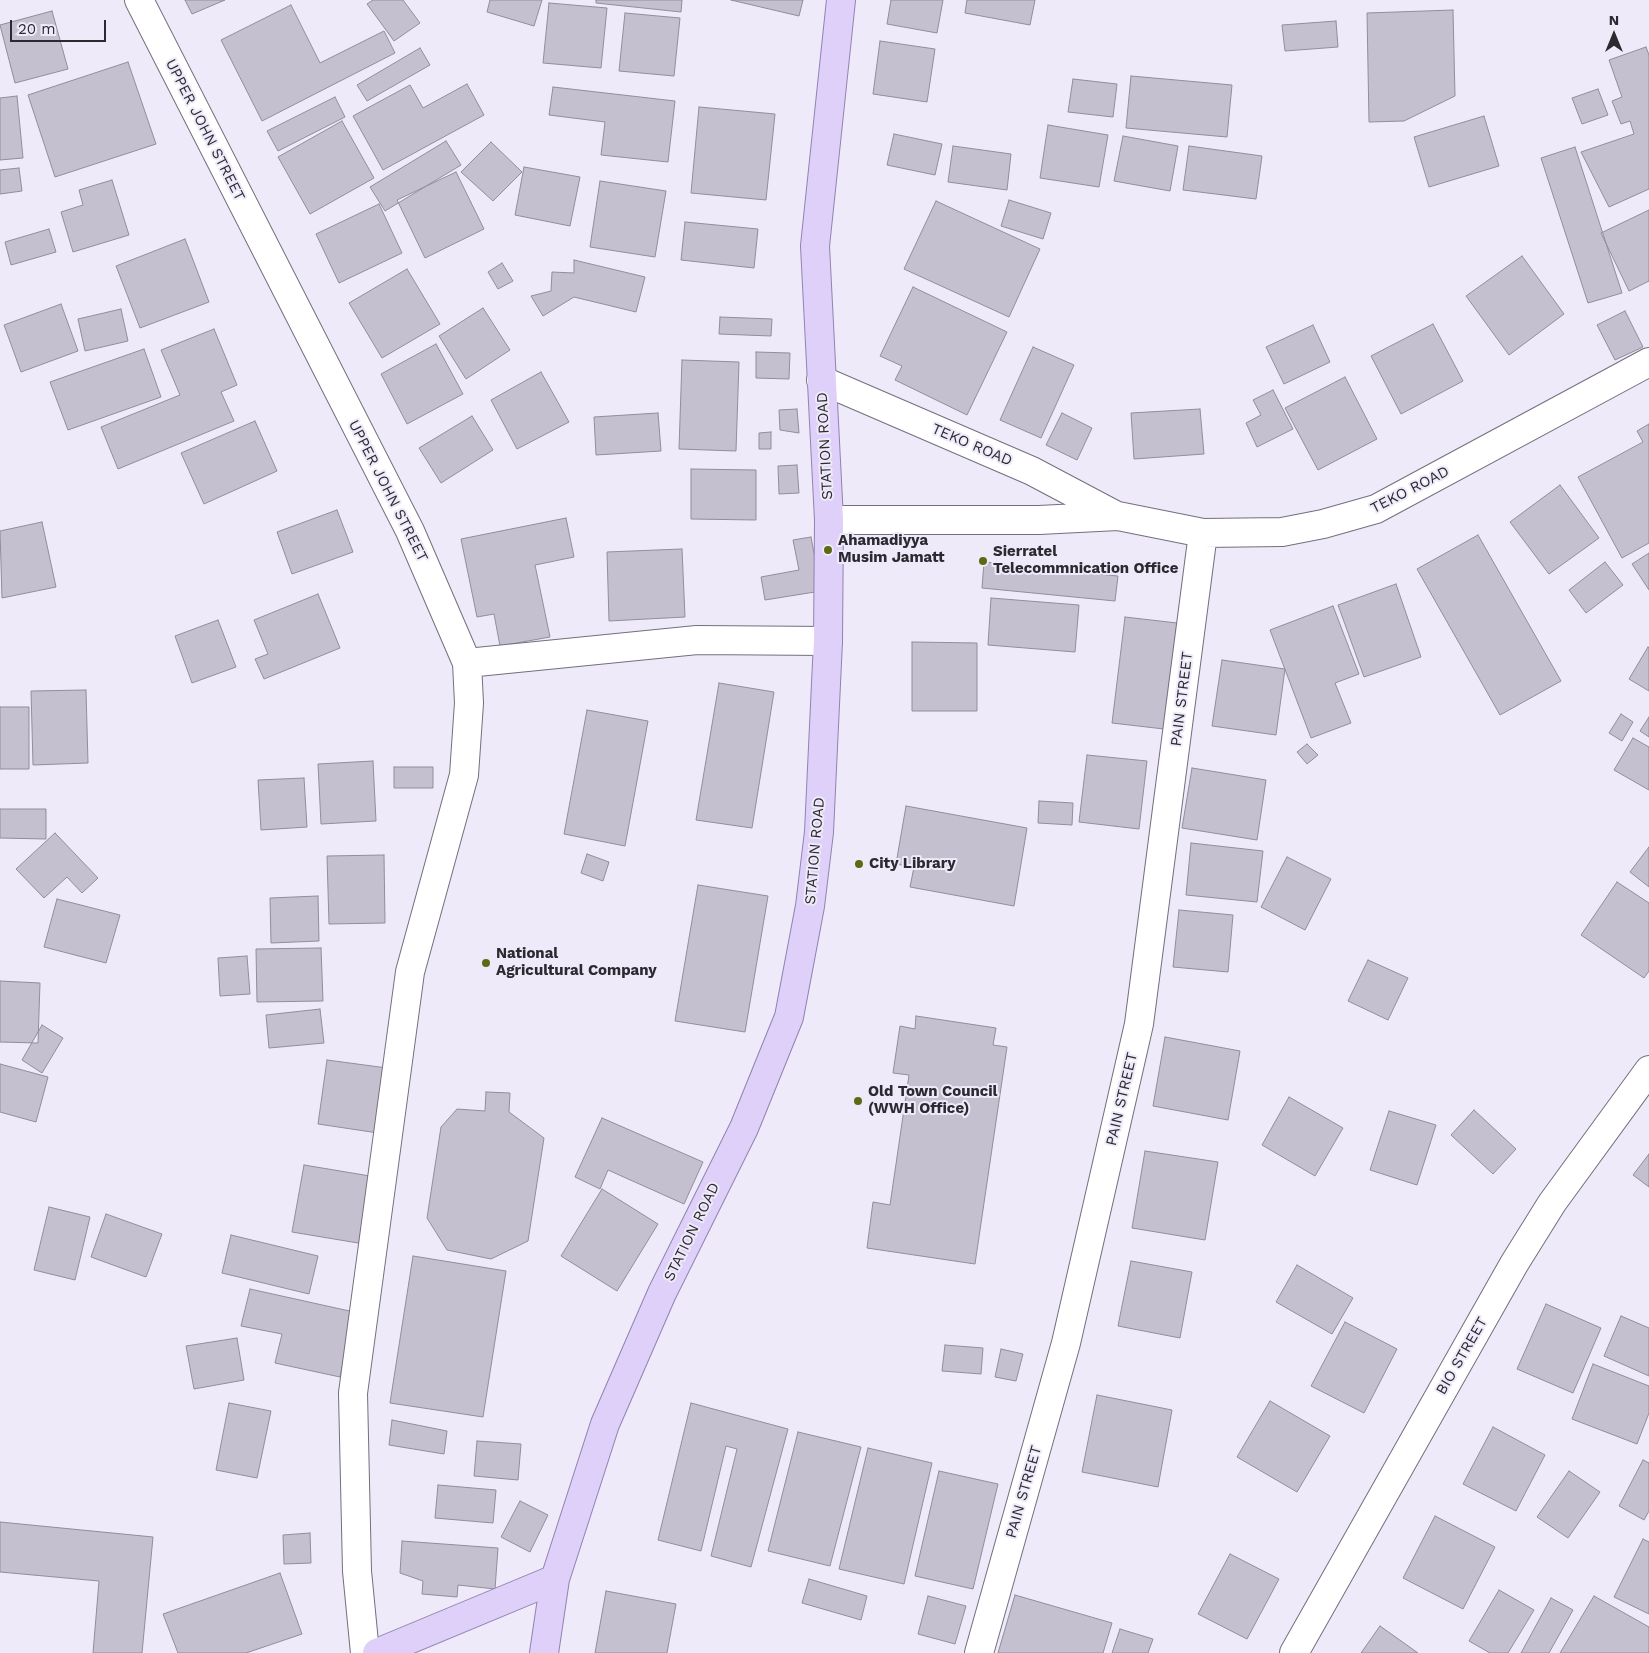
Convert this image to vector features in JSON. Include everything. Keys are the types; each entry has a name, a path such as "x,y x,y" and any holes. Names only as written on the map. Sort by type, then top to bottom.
{"main road":[{"name":"STATION ROAD","path":"544,1653 555,1579 605,1424 662,1293 744,1128 789,1017 810,906 819,832 828,641 829,520 815,246 841,0"},
{"path":"377,1653 555,1579"}],"street":[{"name":"UPPER JOHN STREET","path":"139,0 410,531 467,663"},
{"name":"TEKO ROAD","path":"829,520 1039,520 1118,516 1203,533 1282,532 1324,524 1376,509 1649,362"},
{"name":"TEKO ROAD","path":"821,380 1032,471 1118,516"},
{"name":"PAIN STREET","path":"979,1653 1066,1343 1139,1024 1203,533"},
{"path":"365,1653 357,1571 353,1393 410,972 464,775 469,703 467,663 697,640 828,641"},
{"name":"BIO STREET","path":"1294,1653 1514,1264 1552,1203 1649,1070"}],"building":[{"path":"185,0 225,0 192,14"},
{"path":"373,0 403,0 420,23 394,41 367,4"},
{"path":"490,0 542,0 534,26 487,12"},
{"path":"596,0 682,0 681,12 596,3"},
{"path":"731,0 803,0 799,16"},
{"path":"891,0 943,0 937,33 887,24"},
{"path":"967,0 1035,0 1030,25 965,13"},
{"path":"549,3 607,8 601,68 543,63"},
{"path":"291,5 320,63 384,31 395,53 262,121 221,40"},
{"path":"1453,10 1455,96 1404,121 1369,122 1367,13"},
{"path":"52,11 68,69 15,83 0,25"},
{"path":"625,13 680,18 674,76 619,71"},
{"path":"1336,21 1338,47 1285,51 1282,25"},
{"path":"880,41 935,49 927,102 873,94"},
{"path":"1646,47 1649,55 1649,189 1609,207 1581,152 1634,134 1630,121 1621,124 1612,101 1622,97 1609,60"},
{"path":"420,48 430,65 367,101 357,85"},
{"path":"128,62 156,144 55,177 28,95"},
{"path":"1131,76 1232,85 1227,137 1126,128"},
{"path":"1073,79 1117,84 1113,117 1068,112"},
{"path":"467,84 484,115 383,170 353,116 410,85 423,108"},
{"path":"553,87 675,101 668,162 601,155 605,122 549,115"},
{"path":"1598,89 1608,115 1582,124 1572,98"},
{"path":"17,96 23,158 0,160 0,98"},
{"path":"335,97 345,117 278,151 267,131"},
{"path":"699,107 775,114 766,200 691,193"},
{"path":"1484,116 1499,166 1429,187 1414,137"},
{"path":"342,121 374,178 310,214 278,157"},
{"path":"1048,125 1108,135 1099,187 1040,178"},
{"path":"894,134 942,144 935,175 887,165"},
{"path":"1123,136 1178,146 1170,191 1114,181"},
{"path":"446,141 461,165 385,211 370,187"},
{"path":"491,142 522,172 493,201 461,172"},
{"path":"953,146 1011,154 1007,190 948,182"},
{"path":"1189,146 1262,156 1256,199 1183,190"},
{"path":"1575,147 1622,293 1588,303 1541,158"},
{"path":"524,167 580,177 570,226 515,215"},
{"path":"19,168 22,191 0,194 0,170"},
{"path":"456,172 484,229 425,258 397,200"},
{"path":"112,180 129,235 73,252 61,212 83,205 79,190"},
{"path":"600,181 666,191 655,257 590,247"},
{"path":"1009,200 1051,213 1043,239 1001,226"},
{"path":"936,201 1040,249 1009,317 904,269"},
{"path":"379,204 402,253 339,283 316,234"},
{"path":"1649,210 1649,281 1629,291 1601,233"},
{"path":"685,222 758,229 754,268 681,260"},
{"path":"49,229 56,252 11,265 5,242"},
{"path":"185,239 209,302 140,328 116,266"},
{"path":"1522,256 1564,314 1509,355 1466,296"},
{"path":"574,260 645,277 636,312 574,297 543,316 531,296 551,291 552,272 574,273"},
{"path":"502,263 513,281 498,289 488,272"},
{"path":"407,269 440,324 382,358 349,303"},
{"path":"913,287 1007,332 967,415 895,380 902,366 880,356"},
{"path":"61,304 78,351 21,372 4,325"},
{"path":"483,308 510,350 466,379 439,336"},
{"path":"121,309 128,341 85,351 78,319"},
{"path":"1625,311 1643,347 1615,360 1597,325"},
{"path":"720,317 772,319 771,336 719,334"},
{"path":"1433,324 1463,381 1401,414 1371,356"},
{"path":"1313,325 1330,362 1284,384 1266,347"},
{"path":"214,329 237,385 221,392 234,421 118,469 101,427 180,395 161,350"},
{"path":"436,344 463,394 407,424 381,374"},
{"path":"1033,347 1074,365 1041,438 1000,420"},
{"path":"144,349 161,397 68,430 50,382"},
{"path":"756,352 790,353 789,379 756,378"},
{"path":"682,360 739,362 736,451 679,449"},
{"path":"541,372 569,422 517,449 491,400"},
{"path":"1345,377 1377,439 1318,470 1285,408"},
{"path":"1273,390 1293,429 1257,447 1246,423 1261,415 1253,400"},
{"path":"797,409 799,433 780,430 779,410"},
{"path":"1200,409 1204,454 1134,459 1131,413"},
{"path":"658,413 661,451 596,455 594,417"},
{"path":"1062,413 1092,428 1077,460 1046,445"},
{"path":"472,416 493,450 441,483 419,448"},
{"path":"255,421 277,471 204,504 181,453"},
{"path":"1649,424 1649,543 1622,558 1578,477 1643,442 1637,431"},
{"path":"771,432 771,449 759,449 759,433"},
{"path":"797,465 799,493 779,494 778,466"},
{"path":"691,469 756,470 756,520 691,519"},
{"path":"1560,485 1599,538 1549,574 1510,522"},
{"path":"337,510 353,552 292,574 277,532"},
{"path":"566,518 574,557 535,565 550,637 500,646 494,614 477,617 461,539"},
{"path":"42,522 56,587 2,598 0,531"},
{"path":"1478,535 1561,681 1500,715 1417,569"},
{"path":"811,537 821,591 765,600 761,577 799,570 793,540"},
{"path":"682,549 685,617 609,621 607,552"},
{"path":"1649,553 1649,590 1632,564"},
{"path":"984,562 1118,576 1115,601 982,588"},
{"path":"1605,562 1623,585 1586,613 1569,590"},
{"path":"1396,584 1421,657 1364,677 1338,605"},
{"path":"318,594 340,648 264,679 255,659 268,654 254,620"},
{"path":"991,598 1079,605 1075,652 988,645"},
{"path":"1333,606 1359,674 1335,683 1351,723 1311,738 1270,630"},
{"path":"1125,617 1177,623 1164,729 1112,723"},
{"path":"218,620 236,667 192,683 175,636"},
{"path":"912,642 977,643 977,711 912,711"},
{"path":"1649,648 1649,691 1629,679"},
{"path":"1222,660 1285,669 1276,735 1212,726"},
{"path":"719,683 774,692 752,828 696,820"},
{"path":"86,690 88,763 33,765 31,691"},
{"path":"0,707 29,707 29,769 0,769"},
{"path":"587,710 648,721 625,846 564,834"},
{"path":"1621,714 1633,722 1622,741 1609,733"},
{"path":"1649,717 1649,737 1640,731"},
{"path":"1633,738 1649,747 1649,790 1614,770"},
{"path":"1307,744 1318,755 1307,764 1297,752"},
{"path":"1087,755 1147,761 1139,829 1079,822"},
{"path":"373,761 376,821 321,824 318,764"},
{"path":"394,767 433,767 433,788 394,788"},
{"path":"1192,768 1266,780 1257,840 1182,828"},
{"path":"304,778 307,827 261,830 258,780"},
{"path":"1039,801 1073,803 1072,825 1038,823"},
{"path":"906,806 1027,828 1014,906 910,887 914,867 896,864"},
{"path":"0,809 46,809 46,839 0,838"},
{"path":"55,833 98,878 82,893 67,877 44,898 16,869"},
{"path":"1191,843 1263,851 1257,902 1186,895"},
{"path":"1649,847 1649,887 1630,872"},
{"path":"587,854 609,862 603,881 581,873"},
{"path":"384,855 385,923 329,924 327,856"},
{"path":"1287,857 1331,879 1305,930 1261,907"},
{"path":"1617,882 1649,903 1649,971 1644,978 1581,935"},
{"path":"698,885 768,896 745,1032 675,1021"},
{"path":"318,896 319,941 271,943 270,898"},
{"path":"57,899 120,915 106,963 44,947"},
{"path":"1179,910 1233,915 1228,972 1173,967"},
{"path":"321,948 323,1001 257,1002 256,949"},
{"path":"247,956 250,994 220,996 218,958"},
{"path":"1368,960 1408,978 1388,1020 1348,1001"},
{"path":"0,981 40,983 38,1043 0,1042"},
{"path":"320,1009 324,1043 269,1048 266,1015"},
{"path":"916,1016 996,1028 993,1045 1007,1047 975,1264 867,1248 873,1202 890,1205 909,1075 893,1073 900,1026 915,1029"},
{"path":"42,1025 63,1038 42,1073 22,1060"},
{"path":"1165,1037 1240,1051 1228,1120 1153,1106"},
{"path":"327,1060 387,1068 378,1133 318,1124"},
{"path":"0,1064 48,1077 36,1122 0,1112"},
{"path":"486,1092 510,1093 509,1112 544,1138 528,1241 491,1259 447,1250 427,1218 441,1127 457,1109 485,1111"},
{"path":"1289,1097 1343,1128 1315,1176 1262,1145"},
{"path":"1474,1110 1516,1149 1493,1174 1451,1135"},
{"path":"1389,1111 1436,1125 1417,1185 1370,1170"},
{"path":"602,1118 703,1162 684,1204 608,1170 600,1189 575,1177"},
{"path":"1145,1151 1218,1162 1205,1240 1132,1228"},
{"path":"1649,1154 1649,1187 1633,1175"},
{"path":"304,1165 376,1177 364,1244 292,1232"},
{"path":"602,1189 658,1224 617,1291 561,1256"},
{"path":"49,1207 90,1217 75,1280 34,1270"},
{"path":"106,1214 162,1234 146,1277 91,1257"},
{"path":"231,1235 318,1256 309,1294 222,1273"},
{"path":"413,1256 506,1271 483,1417 390,1403"},
{"path":"1131,1261 1192,1272 1180,1338 1118,1326"},
{"path":"1297,1265 1353,1298 1332,1334 1276,1302"},
{"path":"250,1289 354,1312 340,1377 275,1363 282,1334 241,1326"},
{"path":"1546,1304 1601,1328 1573,1393 1517,1369"},
{"path":"1621,1316 1649,1328 1649,1376 1604,1356"},
{"path":"1345,1322 1397,1349 1364,1413 1311,1386"},
{"path":"237,1338 244,1380 194,1389 186,1346"},
{"path":"945,1345 983,1348 981,1374 942,1371"},
{"path":"1001,1349 1023,1354 1016,1381 995,1377"},
{"path":"1593,1364 1649,1386 1649,1413 1637,1444 1572,1419"},
{"path":"1097,1395 1172,1410 1158,1487 1082,1472"},
{"path":"1270,1401 1330,1436 1297,1492 1237,1457"},
{"path":"229,1403 271,1411 257,1478 216,1470"},
{"path":"691,1403 788,1429 751,1567 711,1556 737,1449 726,1446 701,1551 658,1540"},
{"path":"392,1420 447,1431 444,1454 389,1445"},
{"path":"1493,1427 1545,1455 1516,1511 1463,1484"},
{"path":"798,1432 861,1447 830,1566 768,1551"},
{"path":"477,1441 521,1444 518,1480 474,1476"},
{"path":"868,1448 932,1463 904,1584 839,1569"},
{"path":"1643,1460 1649,1463 1649,1511 1644,1520 1619,1506"},
{"path":"939,1471 998,1484 973,1589 915,1576"},
{"path":"1569,1471 1600,1492 1568,1538 1537,1517"},
{"path":"438,1485 496,1490 493,1523 435,1518"},
{"path":"520,1501 548,1515 530,1552 501,1537"},
{"path":"1435,1516 1495,1547 1463,1609 1403,1578"},
{"path":"0,1522 153,1537 142,1653 93,1653 99,1581 0,1572"},
{"path":"310,1533 311,1563 284,1564 283,1535"},
{"path":"1643,1539 1649,1542 1649,1614 1614,1597"},
{"path":"402,1541 498,1548 495,1589 458,1585 457,1597 422,1594 423,1581 400,1573"},
{"path":"1230,1554 1279,1579 1247,1639 1198,1614"},
{"path":"280,1573 302,1634 246,1653 178,1653 163,1614"},
{"path":"809,1579 867,1596 861,1620 802,1603"},
{"path":"1499,1590 1534,1610 1508,1653 1490,1653 1469,1641"},
{"path":"606,1591 676,1604 667,1653 595,1653"},
{"path":"1015,1595 1112,1623 1103,1653 998,1653"},
{"path":"928,1596 966,1606 955,1644 918,1634"},
{"path":"1594,1596 1649,1627 1649,1653 1560,1653"},
{"path":"1551,1598 1573,1610 1549,1653 1521,1653"},
{"path":"1380,1626 1418,1653 1361,1653"},
{"path":"1120,1629 1153,1639 1148,1653 1112,1653"}],"place":[{"name":"Ahamadiyya Musim Jamatt","path":"828,550"},
{"name":"Sierratel Telecommnication Office","path":"983,561"},
{"name":"City Library","path":"859,864"},
{"name":"National Agricultural Company","path":"486,963"},
{"name":"Old Town Council (WWH Office)","path":"858,1101"}]}
